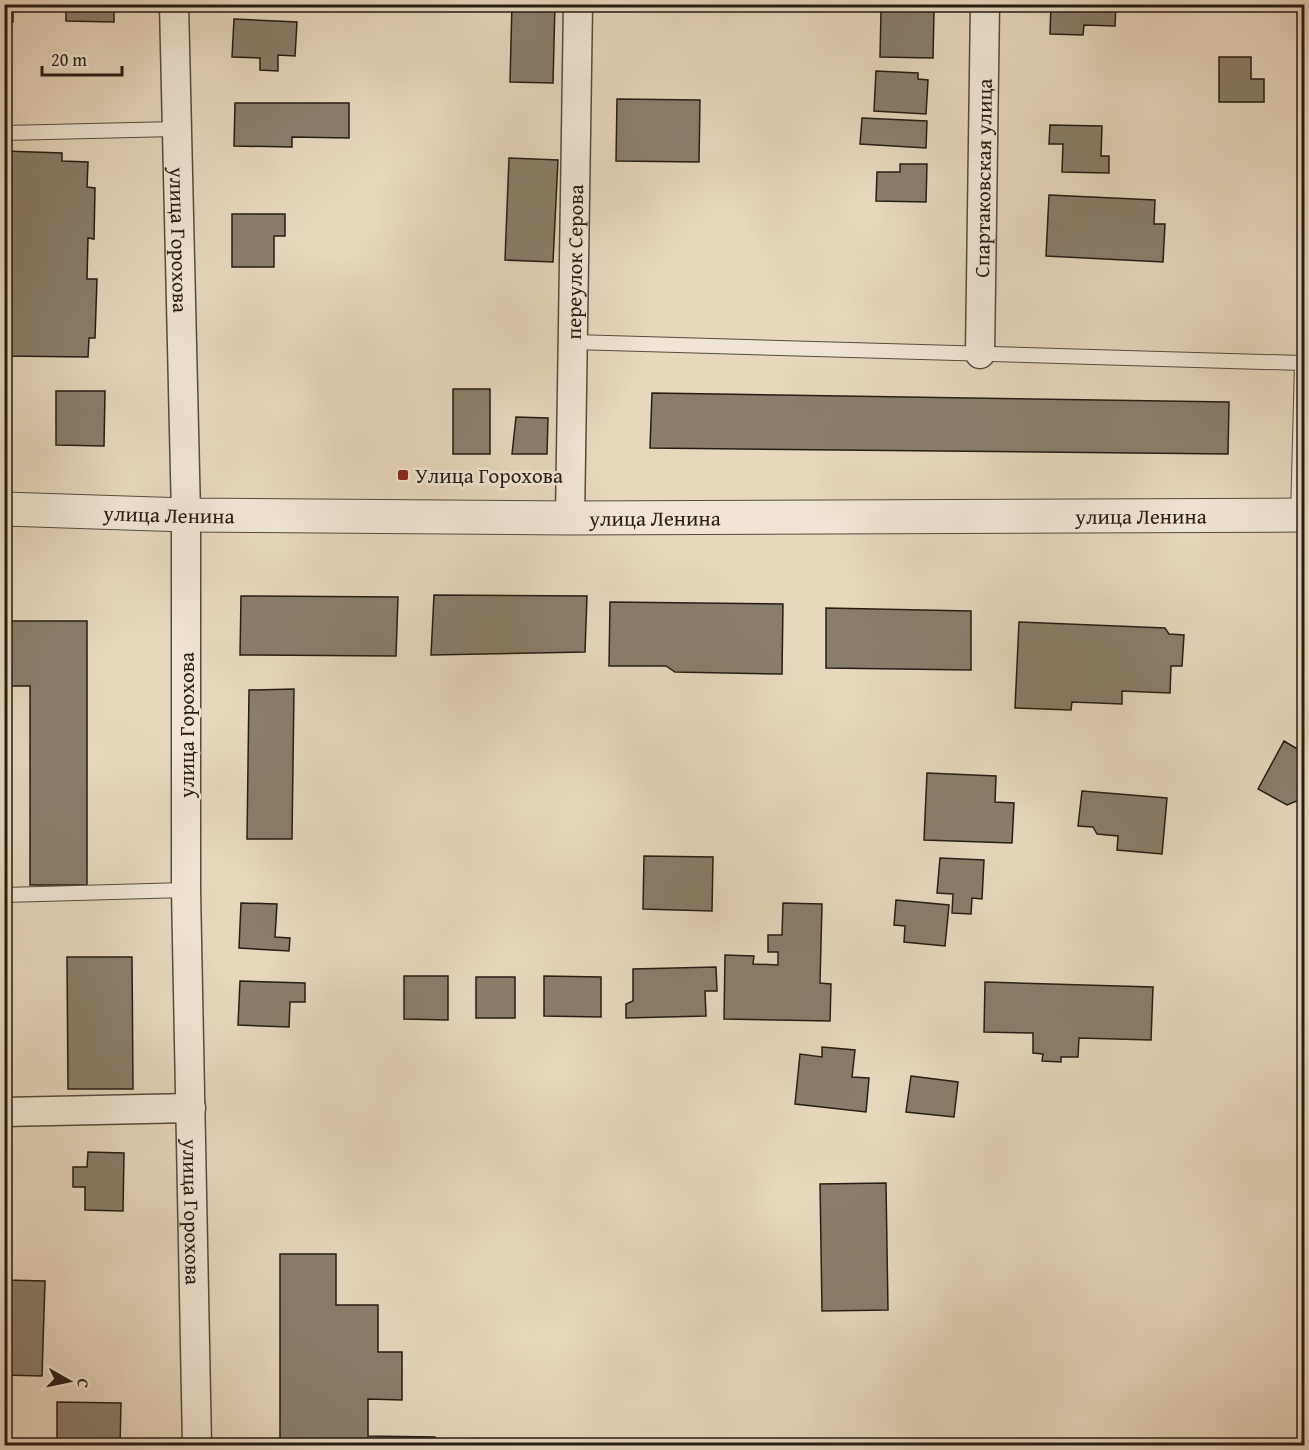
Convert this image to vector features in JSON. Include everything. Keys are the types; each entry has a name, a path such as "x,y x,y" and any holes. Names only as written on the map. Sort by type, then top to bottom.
{"street":[{"name":"улица Горохова","path":"174,4 186,514 186,890 197,1446"},
{"name":"переулок Серова","path":"570,518 578,4"},
{"name":"Спартаковская улица","path":"980,354 985,4"},
{"name":"улица Ленина","path":"4,509 186,514 570,518 1301,515"},
{"path":"4,1112 191,1108"}],"lane":[{"path":"4,133 176,129"},
{"path":"573,342 1302,363 1301,515"},
{"path":"4,894 186,890"}],"building":[{"path":"4,4 13,4 13,22 4,22"},
{"path":"66,4 114,4 114,22 66,21"},
{"path":"512,4 555,4 553,83 510,82"},
{"path":"1051,4 1116,4 1115,26 1084,25 1083,35 1050,34"},
{"path":"881,10 934,11 933,58 880,57"},
{"path":"234,19 297,22 295,56 278,55 278,71 260,70 260,58 232,57"},
{"path":"1219,57 1251,57 1251,79 1264,79 1264,102 1219,102"},
{"path":"876,71 918,73 918,79 928,80 926,114 874,111"},
{"path":"617,99 700,100 699,162 616,161"},
{"path":"235,103 349,103 349,138 292,137 292,147 234,146"},
{"path":"862,118 927,121 926,148 860,144"},
{"path":"1050,125 1102,126 1101,156 1109,156 1109,173 1062,172 1063,144 1049,144"},
{"path":"4,151 62,153 62,161 88,162 87,187 95,188 94,239 88,238 87,279 97,279 95,338 89,338 88,357 4,356"},
{"path":"509,158 558,160 553,262 505,260"},
{"path":"900,164 927,164 926,202 876,201 877,172 900,172"},
{"path":"1049,195 1155,200 1154,224 1165,224 1163,262 1046,256"},
{"path":"232,214 285,214 285,236 274,236 274,267 232,267"},
{"path":"453,389 490,389 490,454 453,454"},
{"path":"56,391 105,391 104,446 56,445"},
{"path":"652,393 1229,402 1228,454 650,448"},
{"path":"516,417 548,418 547,454 512,454"},
{"path":"434,595 587,596 585,652 431,655"},
{"path":"241,596 398,597 396,656 240,655"},
{"path":"610,602 783,604 782,674 675,672 666,666 609,666"},
{"path":"826,608 971,611 971,670 826,668"},
{"path":"4,621 87,621 87,885 30,885 30,686 4,686"},
{"path":"1019,622 1165,628 1169,634 1184,635 1182,666 1171,666 1170,693 1122,691 1122,704 1072,702 1071,710 1015,708"},
{"path":"294,689 292,839 247,839 249,690"},
{"path":"1284,741 1304,753 1304,803 1299,800 1287,805 1258,789"},
{"path":"927,773 996,776 995,802 1014,803 1012,843 924,840"},
{"path":"1082,791 1167,798 1162,854 1117,850 1118,836 1097,834 1093,827 1078,826"},
{"path":"644,856 713,857 712,911 643,909"},
{"path":"940,858 984,860 982,899 972,898 971,914 952,913 953,894 937,893"},
{"path":"896,900 949,905 945,946 904,942 905,926 894,925"},
{"path":"241,903 277,904 275,937 290,938 289,951 239,948"},
{"path":"783,903 822,904 820,983 831,984 830,1021 724,1019 725,955 754,956 753,964 778,965 778,952 768,952 768,935 782,935"},
{"path":"67,957 132,957 133,1089 68,1089"},
{"path":"716,967 717,991 705,991 706,1016 626,1018 626,1004 633,1001 633,969"},
{"path":"404,976 448,976 448,1020 404,1019"},
{"path":"544,976 601,977 601,1017 544,1016"},
{"path":"476,977 515,977 515,1018 476,1018"},
{"path":"240,981 305,983 305,1002 290,1002 289,1027 238,1025"},
{"path":"985,982 1153,987 1151,1040 1079,1038 1078,1057 1061,1057 1061,1062 1042,1061 1043,1054 1033,1053 1033,1033 984,1032"},
{"path":"822,1047 855,1050 852,1077 869,1078 866,1112 795,1104 800,1054 822,1057"},
{"path":"911,1076 958,1082 954,1117 906,1112"},
{"path":"88,1152 124,1153 123,1211 85,1210 85,1187 73,1187 73,1167 87,1167"},
{"path":"886,1183 888,1310 822,1311 820,1184"},
{"path":"280,1254 336,1254 336,1305 378,1305 378,1352 402,1352 402,1400 368,1399 368,1436 435,1437 435,1446 280,1446"},
{"path":"4,1280 45,1281 42,1376 4,1375"},
{"path":"57,1402 121,1403 120,1446 57,1446"}],"place":[{"name":"Улица Горохова","path":"403,475"}]}
